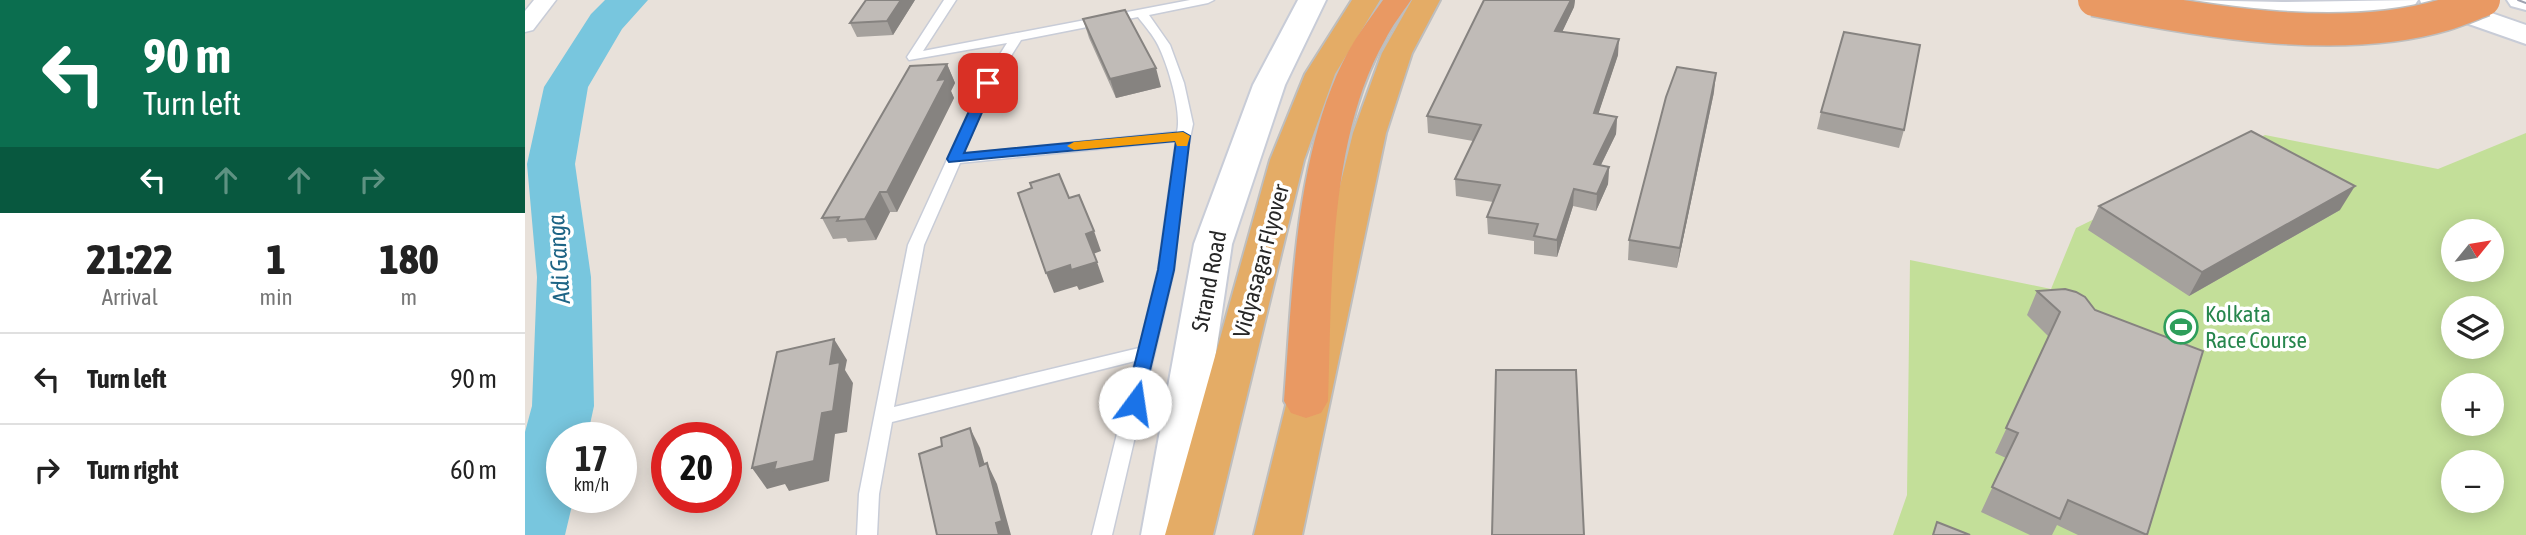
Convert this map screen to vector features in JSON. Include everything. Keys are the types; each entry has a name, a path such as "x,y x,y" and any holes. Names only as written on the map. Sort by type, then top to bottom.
{"highway":[{"name":"Vidyasagar Flyover","path":"1189,535 1287,160 1320,74 1366,0"},
{"path":"1306,401 1319,213 1336,132 1354,71 1397,0"},
{"path":"1277,535 1306,401 1354,212 1366,150 1385,87 1415,16 1426,0"},
{"path":"2094,0 2209,21 2286,27 2341,27 2416,22 2484,0"}],"main road":[{"name":"Strand Road","path":"1165,535 1213,244 1269,85 1312,0"},
{"path":"2164,0 2282,11 2350,7 2404,0"},
{"path":"2428,0 2526,36"}],"street":[{"path":"525,25 545,0"}],"lane":[{"path":"950,0 913,57 1208,0"},
{"path":"1102,535 1166,270 1186,124 1178,83 1164,45 1142,14"},
{"path":"867,535 869,494 916,245 988,83 1015,39"},
{"path":"954,159 1183,136"},
{"path":"883,418 1147,352"}],"green space":[{"name":"Kolkata Race Course","path":"2526,133 2526,535 1893,535 1907,495 1910,260 2051,289 2076,228 2265,135 2438,169"}],"building":[{"path":"866,0 901,0 887,21 850,23"},
{"path":"1484,0 1571,0 1555,31 1619,39 1594,113 1617,117 1594,164 1609,167 1597,194 1574,189 1557,240 1534,236 1538,224 1487,217 1500,185 1455,179 1481,125 1427,116"},
{"path":"1125,10 1156,68 1110,79 1083,19"},
{"path":"1844,32 1920,45 1904,130 1821,112"},
{"path":"947,64 938,80 946,79 887,192 880,192 865,219 837,221 839,217 822,218 910,66"},
{"path":"1677,67 1716,73 1680,248 1629,240 1666,97"},
{"path":"2251,131 2355,186 2202,272 2099,206"},
{"path":"1059,174 1069,198 1079,195 1094,231 1086,234 1097,262 1071,270 1070,265 1046,273 1018,193 1032,188 1030,183"},
{"path":"2065,289 2085,297 2095,310 2203,351 2147,535 2068,500 2060,519 1992,487 2018,433 2006,428 2060,312 2037,291"},
{"path":"834,339 830,364 840,362 833,411 822,413 814,461 774,470 776,462 752,468 777,352"},
{"path":"1496,370 1576,370 1584,535 1492,535"},
{"path":"970,428 980,466 987,463 1002,521 996,523 999,535 937,535 919,454 942,446 941,438"},
{"path":"1937,522 1970,535 1933,535"}],"waterway":[{"name":"Adi Ganga","path":"531,535 563,406 564,277 551,164 566,87 605,23 628,0"}],"tram line":[{"path":"2518,0 2526,3"}],"slow traffic":[{"path":"1074,146 1183,136 1182,143"}],"place":[{"name":"Kolkata Race Course","path":"2181,327"}],"route":[{"path":"988,83 954,159 1183,136 1166,270 1135,403"}]}
